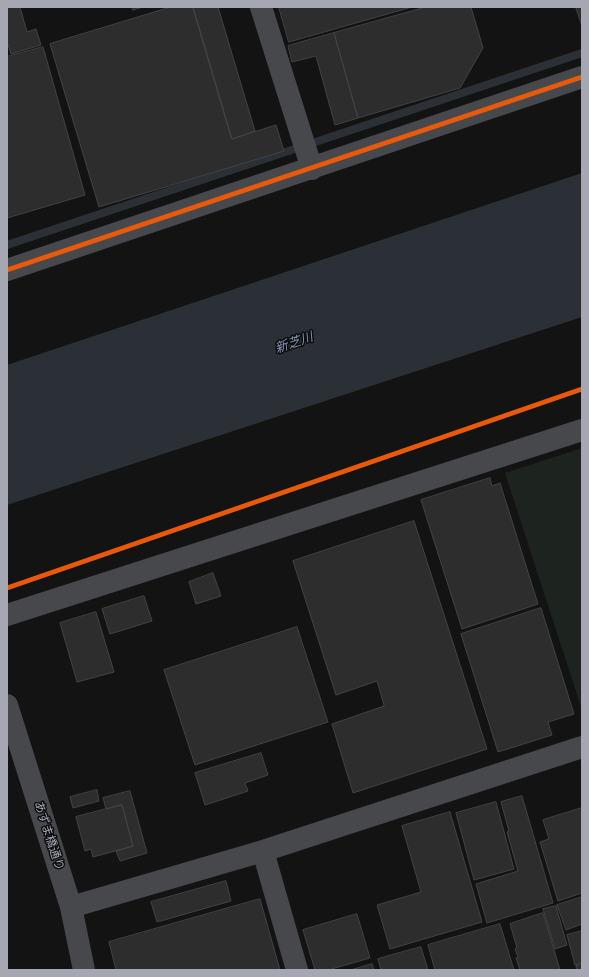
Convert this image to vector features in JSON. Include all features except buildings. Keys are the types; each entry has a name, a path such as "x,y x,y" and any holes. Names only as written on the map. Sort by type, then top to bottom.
{"street":[{"path":"261,7 312,169"},
{"path":"7,270 312,169 582,77"},
{"path":"7,615 582,430"},
{"name":"あずま橋通り","path":"7,705 71,907 84,970"},
{"path":"71,907 262,851 582,747"},
{"path":"262,851 297,970"}],"shaded area":[{"path":"582,448 582,710 505,473"}],"water":[{"name":"新芝川","path":"582,173 582,317 7,505 7,365"}],"waterway":[{"path":"7,245 582,53"}],"cycle path":[{"path":"7,270 582,77"},
{"path":"7,588 582,389"}]}
